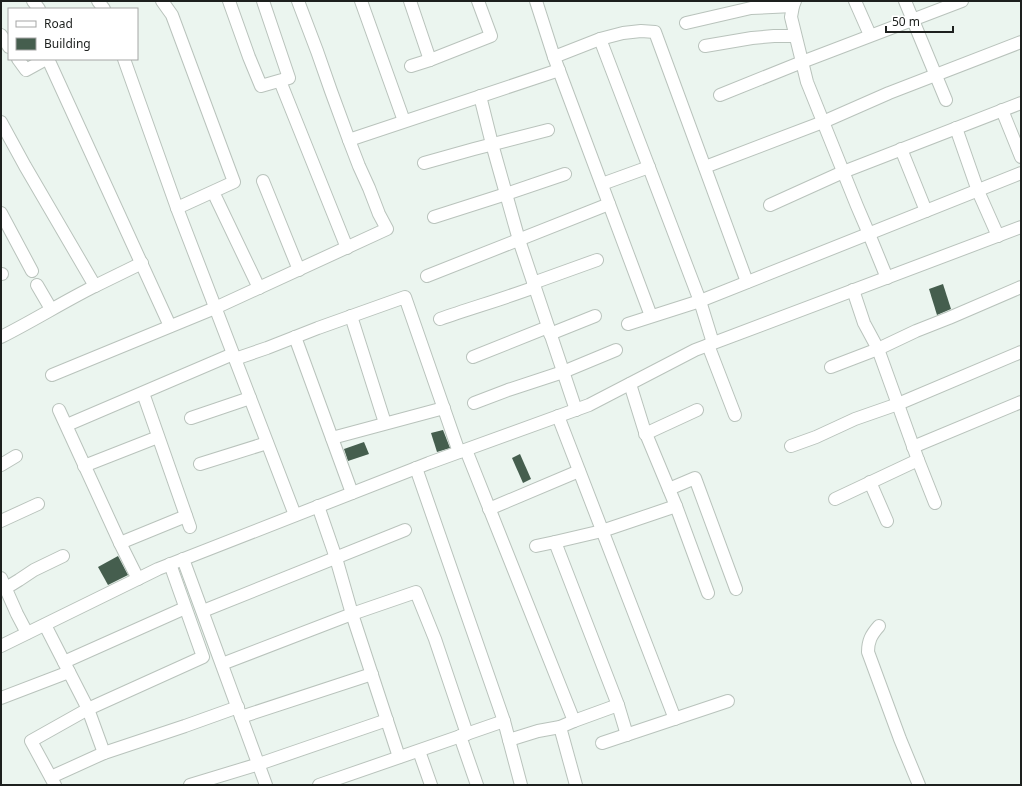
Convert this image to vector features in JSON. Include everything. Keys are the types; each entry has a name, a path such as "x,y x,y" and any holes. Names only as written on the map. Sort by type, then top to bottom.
{"street":[{"path":"162,1 172,15 234,182 177,208"},
{"path":"229,1 248,57 261,86 289,78 263,1"},
{"path":"52,375 216,308 388,230 379,214 349,140 298,1"},
{"path":"361,1 404,121"},
{"path":"410,1 430,60"},
{"path":"411,66 491,36 478,1"},
{"path":"536,1 554,57 651,316"},
{"path":"855,1 870,35"},
{"path":"905,1 946,100"},
{"path":"720,95 870,35 962,1"},
{"path":"686,23 751,8 794,3 791,17 807,82 842,172 887,278"},
{"path":"554,57 600,39 641,31 655,32 747,282"},
{"path":"1,35 8,45"},
{"path":"705,46 752,38 795,36"},
{"path":"600,39 700,300 711,344 735,416"},
{"path":"705,167 823,122 889,93 1021,42"},
{"path":"19,60 26,70 45,60"},
{"path":"47,60 170,326"},
{"path":"124,60 177,208 295,515"},
{"path":"349,140 559,70"},
{"path":"280,81 347,248"},
{"path":"480,96 519,240 576,410"},
{"path":"770,205 842,172 1021,103"},
{"path":"1002,110 1021,157"},
{"path":"1,122 95,286"},
{"path":"956,128 978,191 998,236"},
{"path":"424,163 548,130"},
{"path":"901,149 926,211"},
{"path":"602,184 649,167"},
{"path":"628,324 700,300 747,282 1021,173"},
{"path":"434,217 564,174"},
{"path":"263,181 299,270"},
{"path":"216,198 259,288"},
{"path":"426,276 609,204"},
{"path":"1,213 32,271"},
{"path":"1,646 170,564 416,468 589,405 695,350 1021,227"},
{"path":"440,320 467,309 511,296 534,285 597,260"},
{"path":"1,337 40,317 74,296 142,263"},
{"path":"37,285 51,309"},
{"path":"831,367 878,349 916,330 950,318 1021,287"},
{"path":"853,290 864,323 878,349 935,503"},
{"path":"66,425 234,356 295,337 405,297 444,408 489,509 574,721"},
{"path":"351,316 385,423"},
{"path":"473,357 595,316"},
{"path":"295,337 352,493"},
{"path":"474,404 508,390 563,372 616,350"},
{"path":"791,446 816,437 855,419 898,404 1021,352"},
{"path":"630,384 646,434 676,506 708,592"},
{"path":"120,543 188,521 142,393"},
{"path":"192,418 250,398"},
{"path":"913,447 1021,402"},
{"path":"332,438 444,408"},
{"path":"59,410 138,579"},
{"path":"646,434 697,410"},
{"path":"558,416 675,719"},
{"path":"84,466 158,437"},
{"path":"200,464 267,443"},
{"path":"1,465 16,456"},
{"path":"835,499 918,460"},
{"path":"416,468 504,721 521,785"},
{"path":"489,509 579,471"},
{"path":"669,489 695,478 736,589"},
{"path":"870,482 887,521"},
{"path":"1,521 38,504"},
{"path":"318,506 399,757"},
{"path":"536,546 602,531 676,506"},
{"path":"203,611 405,530"},
{"path":"555,542 618,706 627,735"},
{"path":"27,633 3,583 19,580 34,570 63,556"},
{"path":"183,559 266,785"},
{"path":"170,564 203,657 88,709 31,741 53,781 104,752 185,726 240,712 372,674"},
{"path":"222,664 352,614 416,592 435,639 464,735 477,785"},
{"path":"1,698 185,608"},
{"path":"45,625 88,709 104,752"},
{"path":"879,626 872,634 868,645 868,652 900,739 919,785"},
{"path":"602,743 728,701"},
{"path":"510,740 538,731 560,727 618,706"},
{"path":"190,785 259,764 387,720"},
{"path":"319,785 348,780 399,757 504,721"},
{"path":"560,727 576,785"},
{"path":"418,751 431,785"}],"building":[{"path":"943,284 951,309 937,315 929,289"},
{"path":"443,430 450,448 437,452 431,433"},
{"path":"364,442 369,454 348,461 344,449"},
{"path":"520,454 531,479 523,483 512,458"},
{"path":"118,556 128,575 108,585 98,567"}]}
